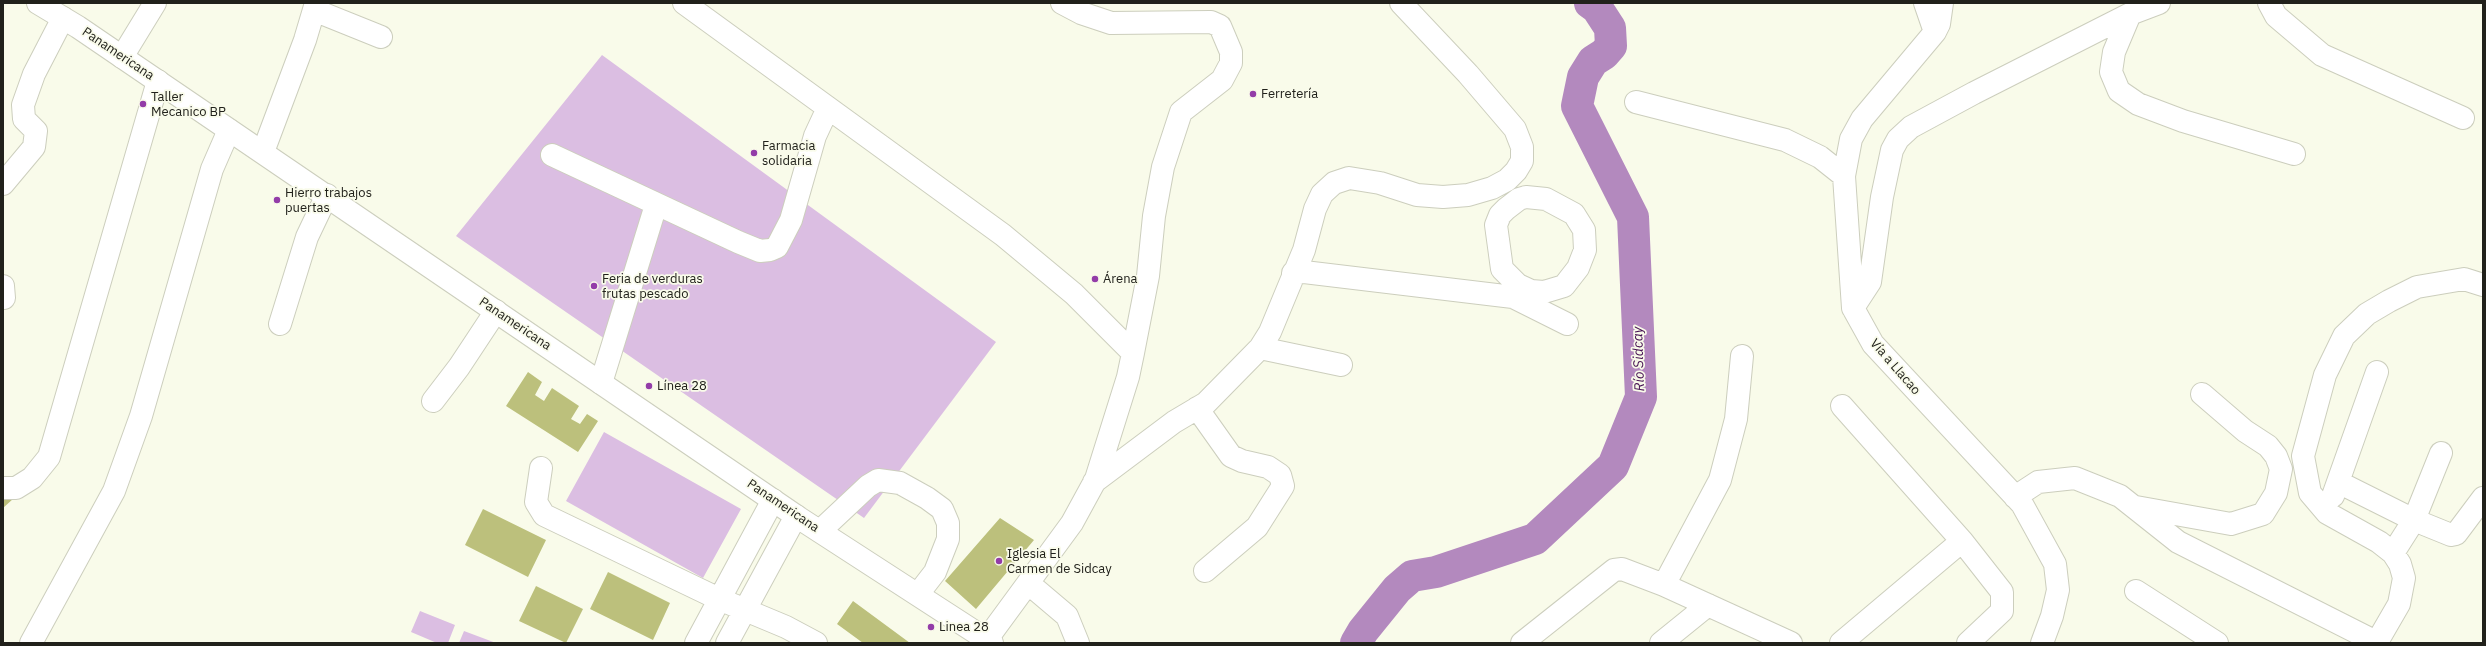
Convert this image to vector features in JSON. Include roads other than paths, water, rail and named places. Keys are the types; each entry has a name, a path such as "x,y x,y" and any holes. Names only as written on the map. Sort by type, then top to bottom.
{"street":[{"name":"Panamericana","path":"38,3 122,56 796,516 988,641"},
{"path":"122,56 155,3"},
{"path":"684,3 1003,235 1074,294 1133,353"},
{"path":"988,641 1072,523 1094,482 1128,377 1148,276 1154,216 1163,167 1181,112 1222,80 1231,63 1231,52 1228,40 1220,26 1211,22 1111,23 1081,13 1062,3"},
{"path":"1094,482 1151,438 1206,403 1260,348 1270,332 1304,250 1308,229 1315,209 1322,194 1334,183 1349,178 1380,183 1417,195 1443,197 1468,195 1492,188 1507,180 1522,161 1522,147 1515,129 1468,74 1401,3"},
{"path":"1925,3 1935,32"},
{"name":"Vía a Llacao","path":"1942,3 1939,24 1935,32 1862,119 1852,139 1844,176 1853,308 1872,344 2022,504 2055,564 2058,590 2052,616 2042,643"},
{"path":"1853,308 1870,282 1882,197 1892,150 1898,139 1911,127 1974,93 2130,14 2159,3"},
{"path":"2269,3 2276,16 2322,55 2463,118"},
{"path":"263,152 306,40 315,7 381,37"},
{"path":"2130,14 2114,52 2111,72 2119,91 2138,104 2183,121 2294,154"},
{"path":"3,184 34,147 36,131 24,120 23,105 34,74 63,18"},
{"path":"3,488 16,488 32,478 49,457 158,81"},
{"path":"1636,102 1785,140 1820,157 1844,176"},
{"path":"552,155 656,205 760,251 777,247 791,220 813,142 828,108"},
{"path":"31,643 114,491 141,416 212,168 229,130"},
{"path":"1507,180 1519,199"},
{"path":"280,324 307,238 327,195"},
{"path":"1534,197 1556,203 1574,214 1584,230 1585,250 1578,268 1564,286 1544,292 1531,291 1518,285 1502,269 1496,225 1500,215 1519,199 1534,197"},
{"path":"602,383 656,205"},
{"path":"1294,273 1304,272 1513,297 1567,324"},
{"path":"2015,497 2038,482 2075,478 2120,496 2178,542 2377,643 2399,604 2404,578 2400,564 2393,553 2378,542 2327,513 2310,493 2304,456 2325,374 2344,336 2367,314 2417,287 2464,279 2483,285"},
{"path":"433,401 459,367 496,311"},
{"path":"1260,348 1341,366"},
{"path":"1664,585 1720,480 1736,419 1742,356"},
{"path":"2327,513 2377,372"},
{"path":"2134,507 2231,524 2263,514 2276,493 2281,469 2276,456 2268,446 2245,431 2202,394"},
{"path":"1842,406 1962,540 2002,592 2004,600 2002,611 1968,643"},
{"path":"1197,408 1231,456 1242,461 1268,467 1280,475 1283,486 1257,527 1205,571"},
{"path":"2393,553 2414,520 2441,453"},
{"path":"541,468 536,502 544,514 719,600 786,627 816,643"},
{"path":"820,531 868,486 878,480 900,483 927,498 942,509 948,523 948,539 935,572 918,594"},
{"path":"2338,482 2414,520 2451,535 2456,534 2483,498"},
{"path":"696,643 773,500"},
{"path":"727,643 796,516"},
{"path":"1841,643 1962,540"},
{"path":"1522,643 1614,570 1628,571 1664,585 1790,643"},
{"path":"1028,583 1067,616 1078,643"},
{"path":"2136,591 2217,643"},
{"path":"1661,643 1708,605"}],"waterway":[{"name":"Río Sidcay","path":"1356,643 1363,631 1397,589 1412,576 1436,572 1535,539 1613,466 1641,397 1633,217 1577,106 1583,77 1593,61 1604,54 1611,46 1610,28 1597,8 1590,3"}],"place":[{"name":"Ferretería","path":"1253,94"},
{"name":"Taller Mecanico BP","path":"143,104"},
{"name":"Farmacia solidaria","path":"754,153"},
{"name":"Hierro trabajos puertas","path":"277,200"},
{"name":"Árena","path":"1095,279"},
{"name":"Feria de verduras frutas pescado","path":"594,286"},
{"name":"Línea 28","path":"649,386"},
{"name":"Iglesia El Carmen de Sidcay","path":"999,561"},
{"name":"Linea 28","path":"931,627"}]}
